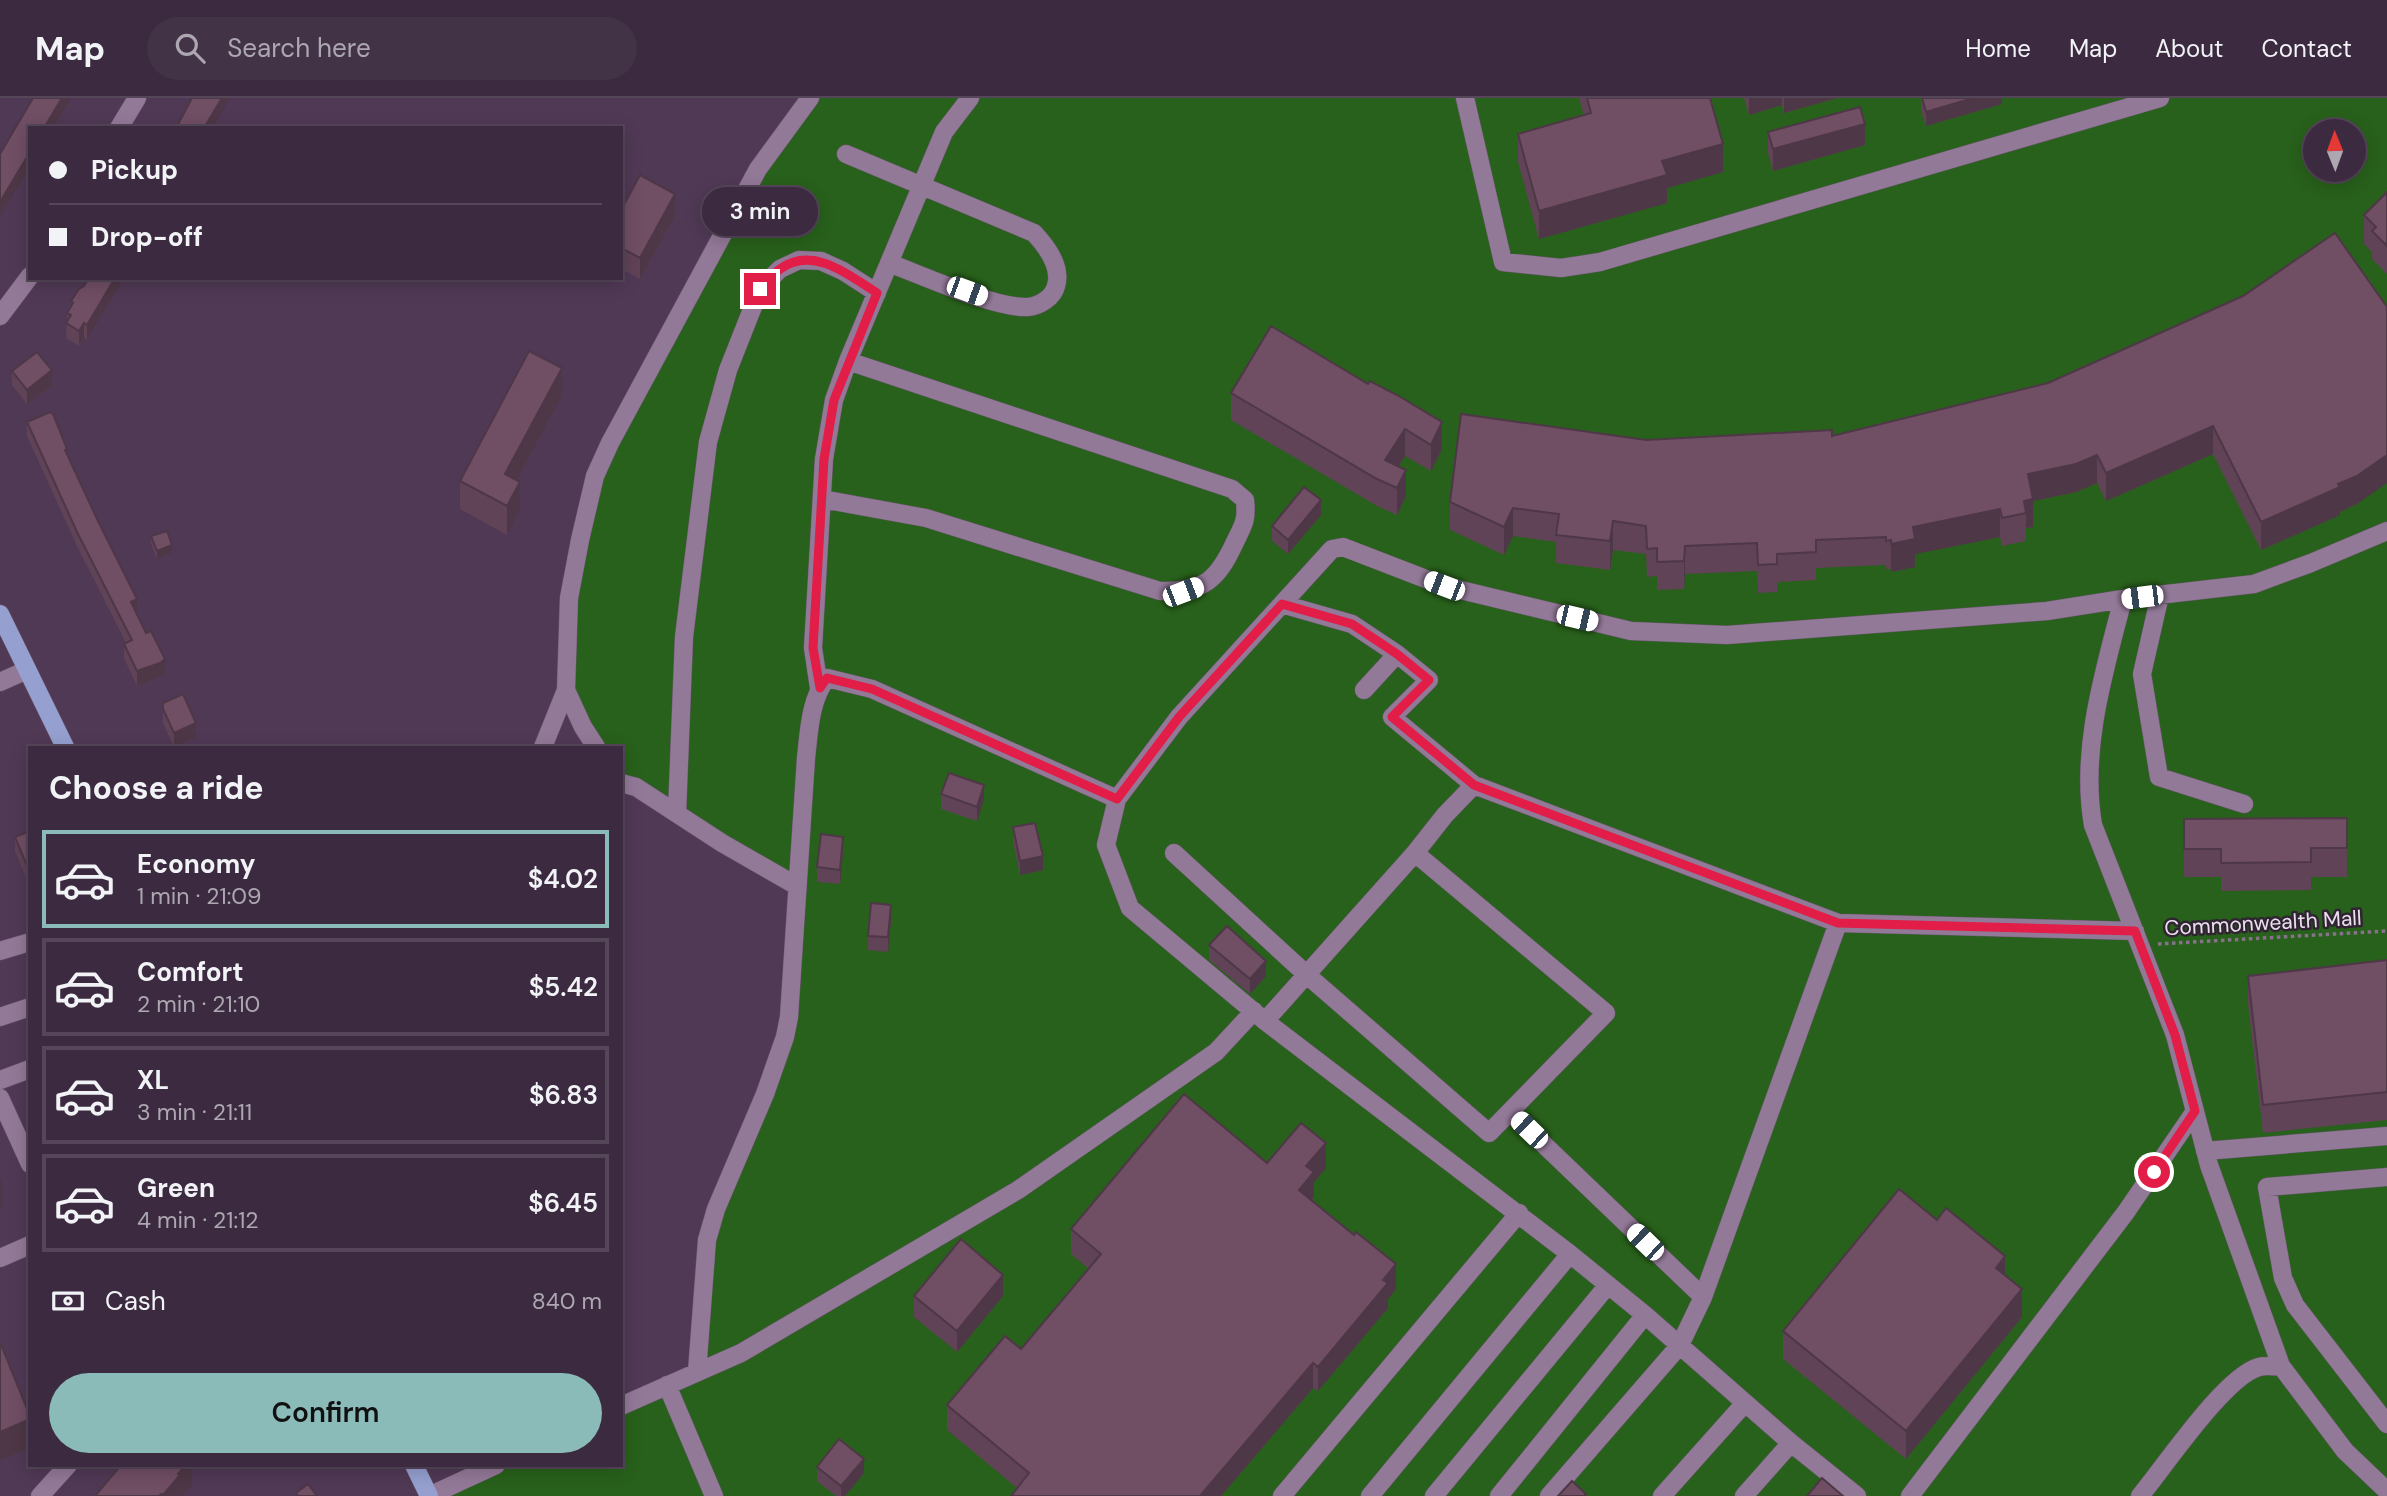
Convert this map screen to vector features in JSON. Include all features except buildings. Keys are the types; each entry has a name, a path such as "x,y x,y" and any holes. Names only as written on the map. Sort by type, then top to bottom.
{"main road":[{"path":"0,614 65,746"},
{"path":"415,1467 429,1496"}],"street":[{"path":"120,126 137,98"},
{"path":"543,746 566,690 569,598 595,476 696,281 745,197 758,169 810,98"},
{"path":"820,688 813,648 824,459 834,400 944,132 970,98"},
{"path":"1465,98 1503,262 1561,268 1600,262 2160,98"},
{"path":"846,154 1034,233 1049,251 1055,269 1056,286 1045,302 1028,307 993,301 889,264"},
{"path":"677,813 684,637 708,442 728,370 760,289 780,269 799,260 821,261 843,271 877,293"},
{"path":"0,316 28,279"},
{"path":"822,499 926,518 1160,591 1183,592 1203,584 1222,569 1247,517 1245,500 1232,489 848,361"},
{"path":"1857,1496 1570,1254 1260,1016 1130,908 1106,845 1117,799 1179,717 1332,549 1343,547 1444,586 1631,631 1727,635 2047,611 2254,583 2311,563 2387,531"},
{"path":"2160,595 2142,674 2159,777 2244,804"},
{"path":"2123,599 2092,733 2088,801 2092,825 2175,1035 2205,1151 2281,1366 2345,1451 2387,1491"},
{"path":"1282,604 1352,624 1397,654 1429,680 1392,717 1474,785 1838,923 2138,938"},
{"path":"1364,690 1397,654"},
{"path":"0,682 27,670"},
{"path":"697,1372 708,1240 716,1209 765,1094 785,1037 789,1017 806,758 810,726 820,688 827,678 872,689 1117,799"},
{"path":"566,690 583,727 595,746"},
{"path":"624,781 722,843 797,886"},
{"path":"623,1405 741,1353 1018,1190 1216,1052 1307,975 1474,785"},
{"path":"1174,853 1307,975 1489,1133 1606,1013 1415,853"},
{"path":"1549,1496 1680,1345 1703,1297 1838,923"},
{"path":"0,951 28,943"},
{"path":"0,1017 28,1008"},
{"path":"0,1080 28,1070"},
{"path":"0,1098 28,1160"},
{"path":"1910,1496 2126,1212 2195,1111"},
{"path":"1510,1112 1703,1297"},
{"path":"2205,1151 2387,1136"},
{"path":"2387,1177 2267,1187 2283,1279 2295,1306 2387,1424"},
{"path":"1282,1496 1519,1213"},
{"path":"0,1258 28,1246"},
{"path":"1370,1496 1570,1254"},
{"path":"1434,1496 1608,1285"},
{"path":"1499,1496 1645,1315"},
{"path":"2140,1496 2215,1401 2237,1380 2259,1367 2281,1366"},
{"path":"667,1385 714,1496"},
{"path":"1662,1496 1745,1403"},
{"path":"1744,1496 1791,1443"},
{"path":"40,1496 66,1467"},
{"path":"429,1496 492,1467"}],"path":[{"name":"Commonwealth Mall","path":"2138,938 2387,931"}],"green space":[{"path":"806,98 2387,98 2387,1496 429,1496 492,1467 623,1467 623,1405 697,1372 707,1240 785,1037 797,886 623,776 623,746 594,746 583,727 567,657 595,476"}],"route":[{"path":"760,289 780,269 799,260 821,261 843,271 877,293 834,400 824,459 813,648 820,688 827,678 834,678 872,689 1117,799 1179,717 1282,604 1352,624 1397,654 1429,680 1392,717 1474,785 1838,923 2135,931 2175,1035 2195,1111 2154,1172"}]}
